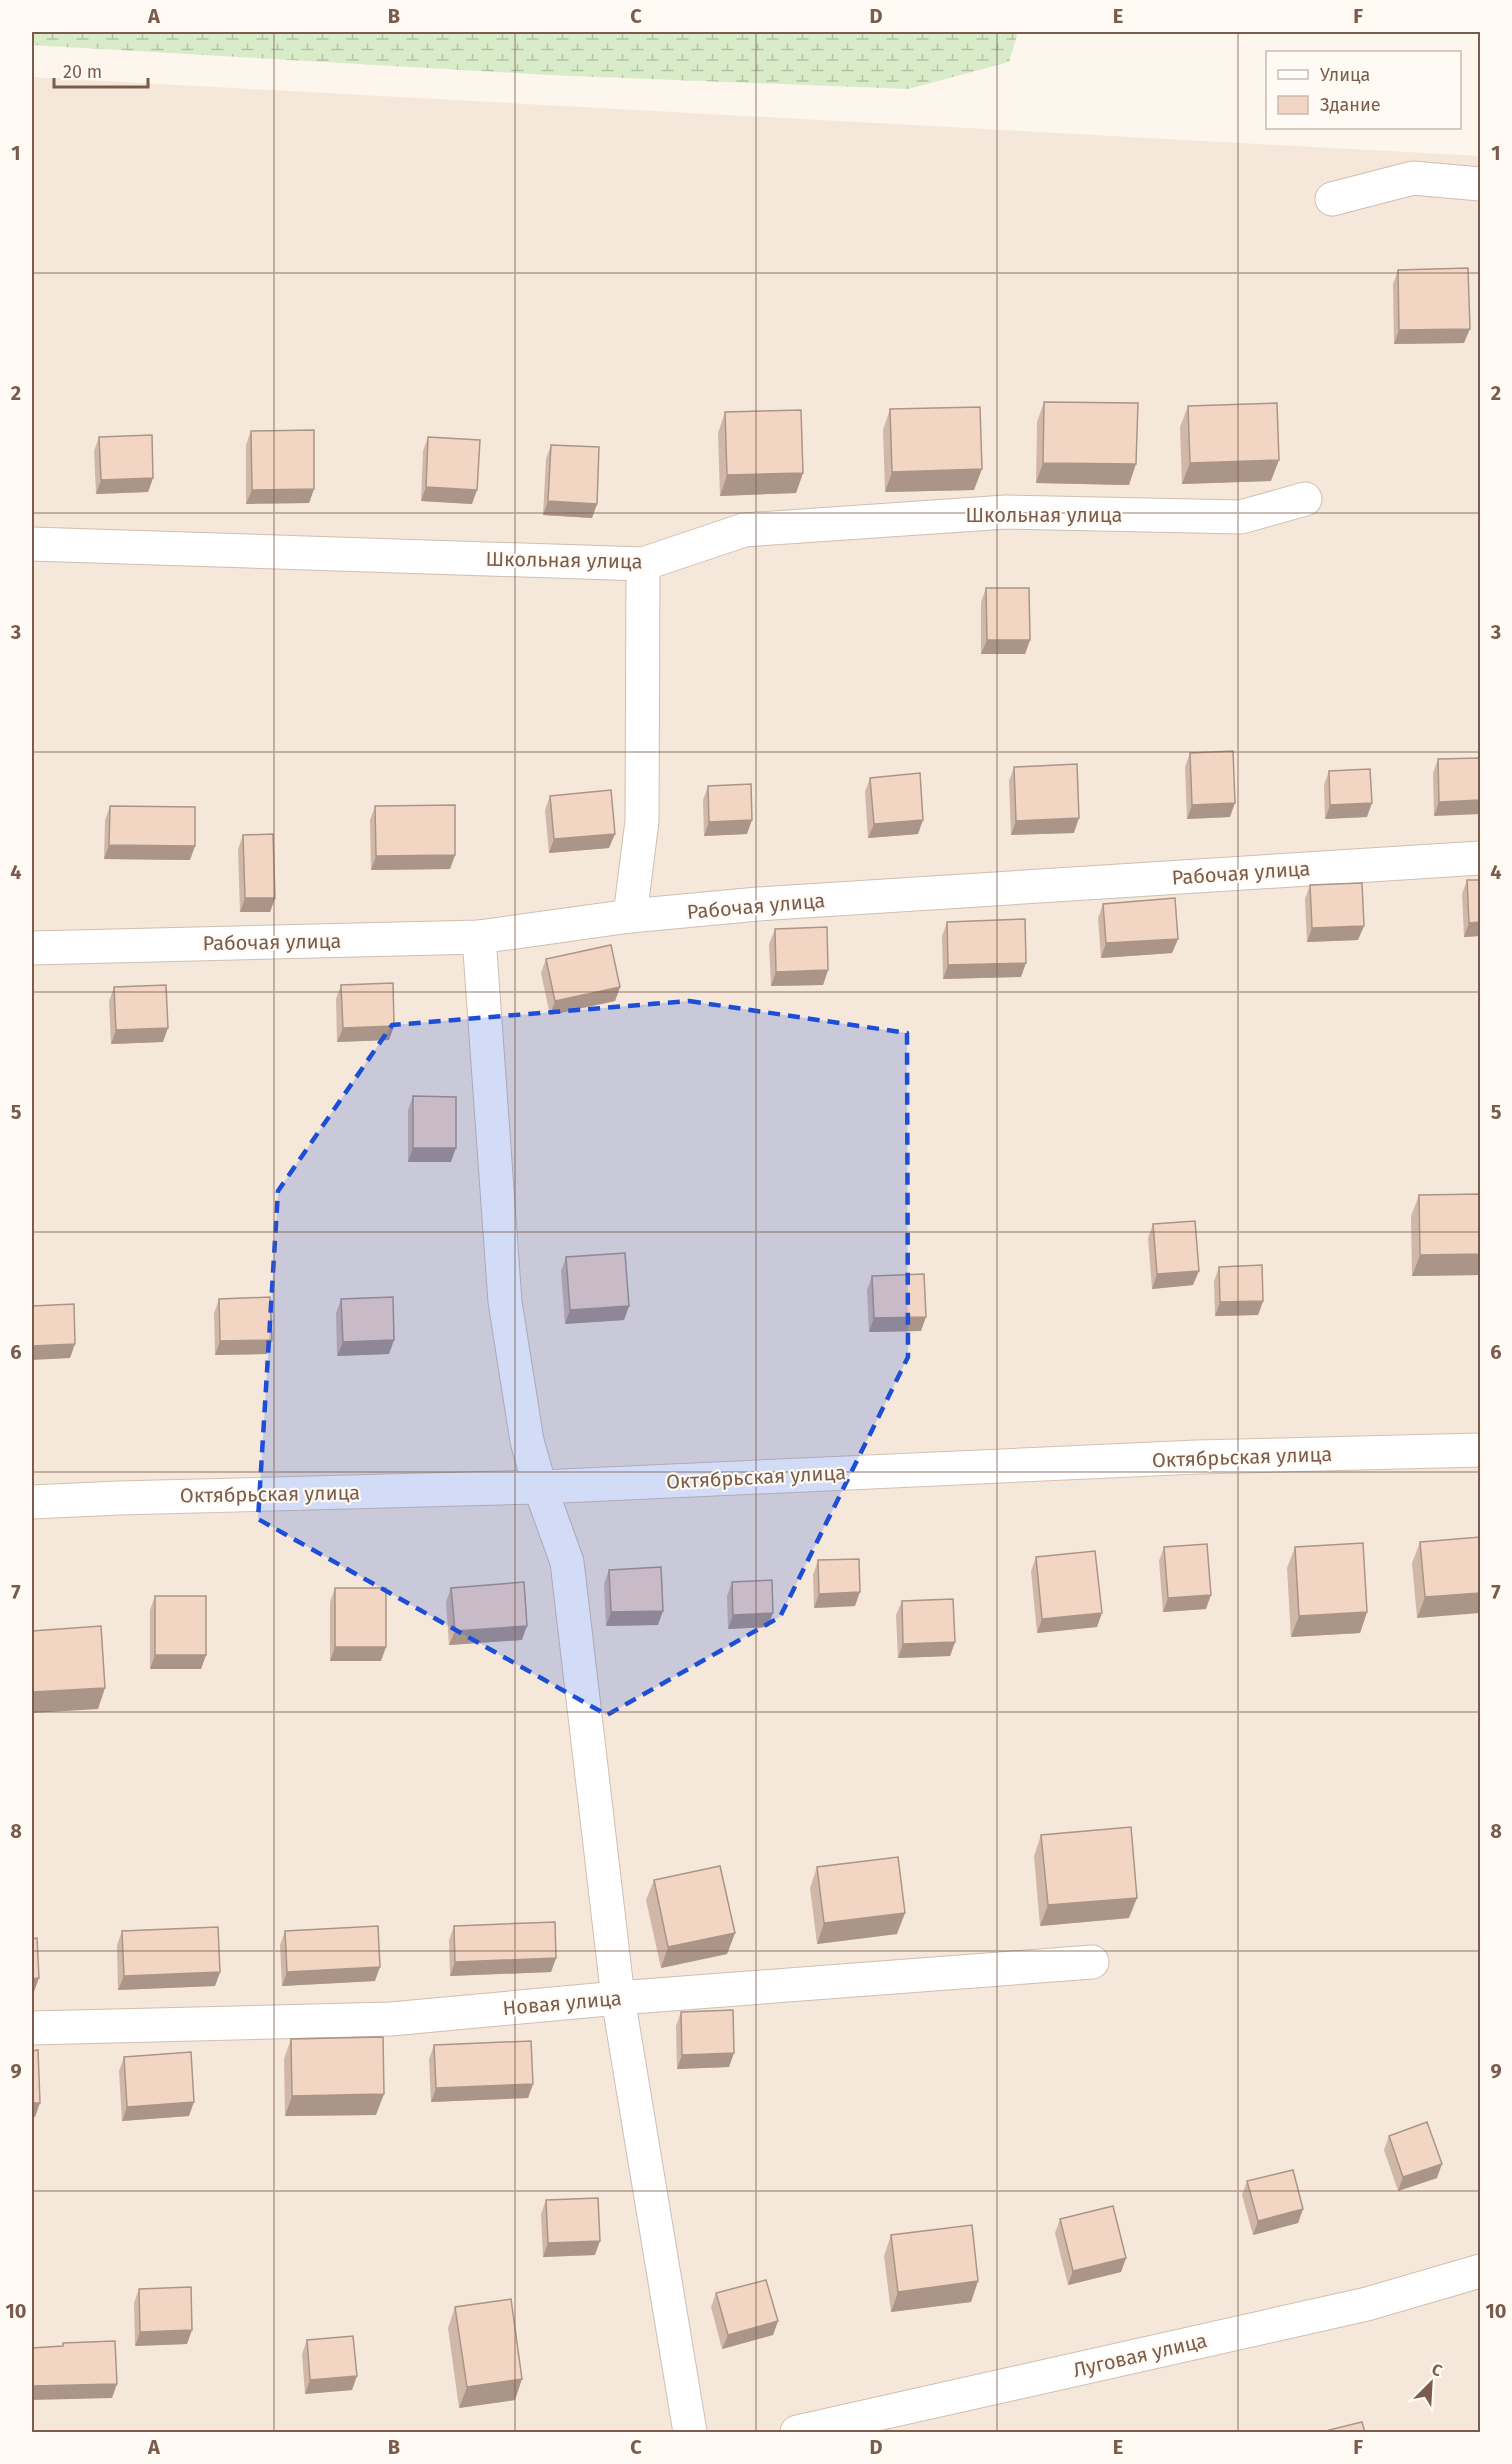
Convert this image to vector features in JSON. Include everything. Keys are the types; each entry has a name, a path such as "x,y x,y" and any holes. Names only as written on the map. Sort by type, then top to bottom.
{"street":[{"path":"1332,199 1413,178 1480,184"},
{"name":"Школьная улица","path":"32,544 642,564 744,530 1006,512 1241,517 1305,499"},
{"path":"630,916 642,821 642,564"},
{"name":"Рабочая улица","path":"32,948 479,938 630,916 758,904 1480,858"},
{"path":"479,938 505,1302 527,1441 540,1487 567,1562 618,1998 690,2433"},
{"name":"Октябрьская улица","path":"32,1502 540,1487 1185,1458 1480,1450"},
{"name":"Новая улица","path":"32,2028 391,2019 618,1998 1092,1962"},
{"name":"Луговая улица","path":"797,2433 1367,2304 1480,2271"}],"highlighted area":[{"path":"689,1001 907,1033 908,1357 780,1617 607,1715 258,1519 278,1191 392,1025"}],"shaded area":[{"path":"32,77 1480,156 1480,2432 32,2432"}],"green space":[{"path":"32,32 1018,32 1009,62 908,89 549,75 32,45"}],"building":[{"path":"1468,268 1470,329 1399,330 1398,270"},
{"path":"1044,402 1138,403 1136,464 1043,463"},
{"path":"1277,403 1279,460 1190,463 1188,406"},
{"path":"980,407 982,469 892,472 890,409"},
{"path":"801,410 803,473 727,475 725,412"},
{"path":"314,430 314,489 252,490 251,431"},
{"path":"152,435 153,478 101,480 99,437"},
{"path":"428,437 480,440 477,490 426,487"},
{"path":"551,445 599,447 597,504 548,501"},
{"path":"986,588 1029,588 1030,640 987,640"},
{"path":"1233,751 1235,803 1192,805 1190,753"},
{"path":"1480,758 1480,800 1439,802 1438,759"},
{"path":"1077,764 1079,818 1016,821 1014,767"},
{"path":"1370,769 1372,803 1330,805 1329,771"},
{"path":"920,773 923,820 874,824 870,778"},
{"path":"751,784 752,820 709,822 708,786"},
{"path":"611,790 615,834 554,839 550,796"},
{"path":"455,805 455,855 376,856 375,806"},
{"path":"110,806 195,807 195,846 109,845"},
{"path":"273,834 275,898 245,898 243,835"},
{"path":"1467,880 1480,880 1480,922 1469,923"},
{"path":"1362,883 1364,926 1312,928 1310,885"},
{"path":"1175,898 1178,939 1106,943 1103,904"},
{"path":"1025,919 1026,963 948,965 947,922"},
{"path":"827,927 828,970 776,972 775,929"},
{"path":"611,945 620,987 555,1001 546,959"},
{"path":"393,983 394,1026 343,1028 341,985"},
{"path":"166,985 168,1028 116,1030 114,987"},
{"path":"413,1096 456,1097 456,1148 413,1148"},
{"path":"1480,1194 1480,1254 1420,1255 1419,1195"},
{"path":"1195,1221 1199,1271 1157,1274 1153,1224"},
{"path":"625,1253 629,1306 570,1310 566,1257"},
{"path":"1262,1265 1263,1301 1220,1302 1219,1267"},
{"path":"924,1274 926,1317 874,1318 872,1276"},
{"path":"270,1297 272,1340 220,1341 219,1299"},
{"path":"393,1297 394,1340 343,1342 341,1299"},
{"path":"74,1304 75,1344 32,1346 32,1306"},
{"path":"1480,1537 1480,1593 1425,1597 1420,1542"},
{"path":"1363,1543 1367,1612 1299,1616 1295,1547"},
{"path":"1207,1544 1211,1595 1168,1598 1164,1547"},
{"path":"1095,1551 1102,1613 1042,1619 1036,1557"},
{"path":"859,1559 860,1592 819,1594 818,1560"},
{"path":"661,1567 663,1611 611,1612 609,1570"},
{"path":"772,1580 773,1613 733,1615 732,1582"},
{"path":"524,1582 527,1626 455,1631 451,1588"},
{"path":"335,1588 386,1588 386,1647 335,1647"},
{"path":"155,1596 206,1596 206,1655 155,1655"},
{"path":"953,1599 955,1642 903,1644 902,1601"},
{"path":"101,1626 105,1688 32,1692 32,1631"},
{"path":"1131,1827 1137,1898 1048,1905 1041,1835"},
{"path":"898,1857 905,1913 824,1923 817,1867"},
{"path":"720,1866 735,1933 668,1947 654,1880"},
{"path":"555,1922 556,1958 455,1962 454,1926"},
{"path":"378,1926 380,1967 287,1972 285,1931"},
{"path":"218,1927 220,1972 124,1976 122,1931"},
{"path":"37,1938 39,1978 32,1979 32,1939"},
{"path":"733,2010 734,2053 682,2055 681,2012"},
{"path":"383,2037 384,2094 292,2096 291,2039"},
{"path":"531,2041 533,2084 436,2088 434,2045"},
{"path":"38,2050 40,2103 32,2103 32,2051"},
{"path":"191,2052 194,2102 127,2107 124,2057"},
{"path":"1427,2122 1442,2164 1403,2177 1389,2136"},
{"path":"1293,2170 1303,2209 1258,2221 1247,2181"},
{"path":"598,2198 600,2241 548,2243 546,2200"},
{"path":"1113,2206 1126,2258 1073,2271 1060,2219"},
{"path":"972,2225 978,2281 898,2292 891,2235"},
{"path":"766,2280 778,2321 728,2335 716,2293"},
{"path":"191,2287 192,2330 140,2332 139,2289"},
{"path":"511,2299 522,2379 467,2387 455,2307"},
{"path":"353,2336 357,2376 310,2380 307,2340"},
{"path":"115,2341 117,2384 32,2386 32,2348 63,2346 63,2343"},
{"path":"1362,2422 1365,2433 1329,2433 1329,2430"}]}
